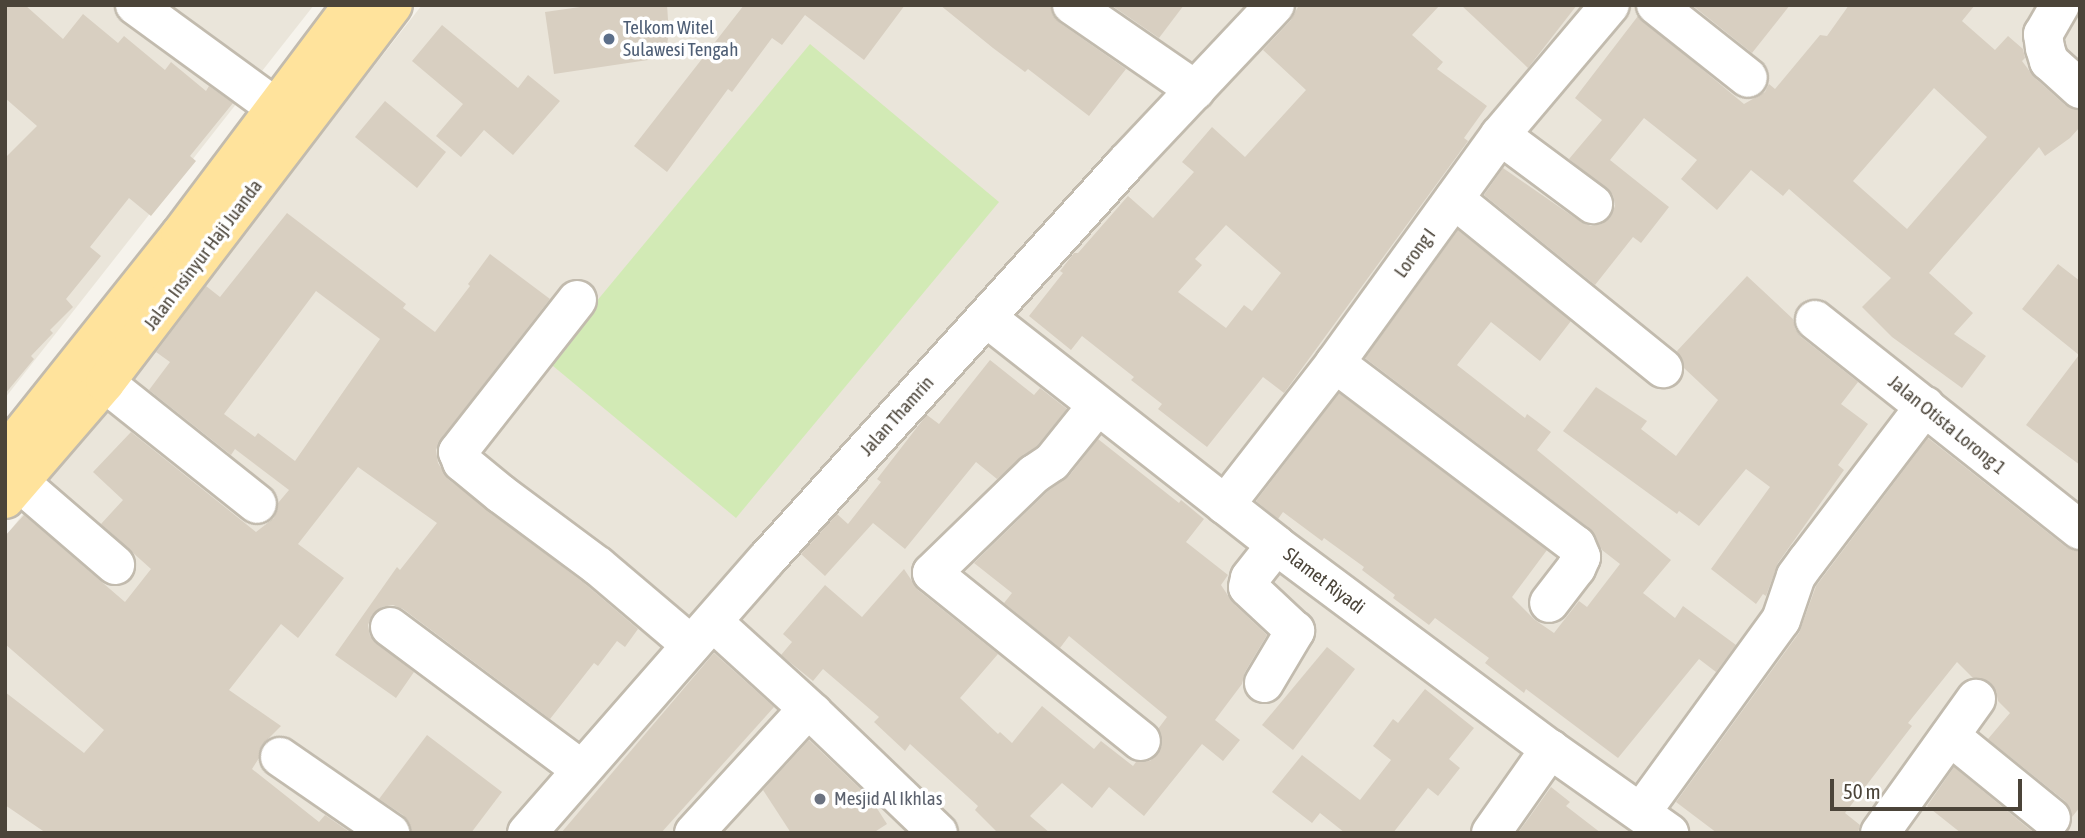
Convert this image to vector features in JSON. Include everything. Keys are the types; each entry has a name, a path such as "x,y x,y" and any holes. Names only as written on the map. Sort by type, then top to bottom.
{"main road":[{"name":"Jalan Insinyur Haji Juanda","path":"10,479 180,235 353,5"},
{"name":"Jalan Insinyur Haji Juanda","path":"10,479 105,383 393,5"}],"street":[{"path":"135,5 275,107"},
{"path":"1072,5 1195,90"},
{"name":"Jalan Thamrin","path":"527,833 987,318 1275,5"},
{"name":"Lorong I","path":"1224,505 1335,363 1500,135 1610,5"},
{"path":"1656,5 1748,78"},
{"path":"2060,5 2043,34 2045,48 2049,61 2080,89"},
{"path":"1500,135 1593,204"},
{"path":"1454,199 1663,368"},
{"path":"577,300 458,452 462,462 598,566 702,634 813,713 937,833"},
{"name":"Slamet Riyadi","path":"987,318 1276,545 1550,749 1656,822"},
{"name":"Jalan Otista Lorong 1","path":"1815,320 2080,530"},
{"path":"1335,363 1576,545 1581,556 1576,568 1549,603"},
{"path":"105,383 257,504"},
{"path":"1097,406 1052,462 1034,474 932,573 1141,741"},
{"path":"1656,822 1781,621 1796,576 1924,406"},
{"path":"10,479 115,565"},
{"path":"1264,683 1295,631 1248,587 1250,578 1276,545"},
{"path":"390,627 582,770"},
{"path":"1880,833 1976,699"},
{"path":"694,833 804,713 813,713"},
{"path":"1950,736 2051,818"},
{"path":"1491,833 1550,749"},
{"path":"280,757 390,833"}],"shaded area":[{"path":"5,5 314,5 5,398"},
{"path":"422,5 2080,5 2080,833 5,833 5,537"}],"green space":[{"path":"810,44 999,202 736,518 547,361"}],"building":[{"path":"5,5 25,5 63,39 83,14 118,43 124,36 165,70 171,62 206,91 209,86 233,103 190,156 196,161 151,216 129,198 90,247 101,256 66,299 73,307 50,330 53,333 31,356 34,359 5,394 5,158 37,126 5,98"},
{"name":"Telkom Witel Sulawesi Tengah","path":"594,5 667,5 669,34 665,53 648,60 554,74 545,12"},
{"path":"744,5 905,5 864,60 805,15 782,45 772,38 732,92 728,89 667,172 634,146"},
{"path":"940,5 1050,5 1053,15 1060,23 1126,69 1089,116 1028,69 1025,72"},
{"path":"1111,5 1184,5 1159,38"},
{"path":"1299,5 1440,5 1412,35 1443,62 1437,69 1487,106 1464,138 1468,141 1284,393 1263,377 1207,447 1158,409 1162,404 1131,380 1134,377 1082,336 1071,350 1029,316 1063,273 1060,271 1074,253 1078,253 1128,196 1153,218 1194,172 1182,162 1212,127 1245,157 1306,90 1263,50 1291,20","holes":["1226,225 1281,273 1252,311 1244,305 1226,328 1178,292 1202,265 1195,259"]},
{"path":"1461,5 1577,5 1528,68"},
{"path":"1692,5 1790,5 1752,53"},
{"path":"1849,5 1975,5 1962,21 1995,50 2008,36 2023,49 2025,58 2022,61 2034,77 2065,105 2080,111 2080,127 2070,138 2045,156 2039,147 1929,273 1973,313 1954,334 1986,356 1962,388 1892,337 1862,307 1891,278 1789,189 1783,196 1751,170 1717,210 1681,179 1697,160 1644,118 1610,160 1669,207 1641,243 1633,237 1595,285 1484,195 1503,168 1581,222 1591,226 1610,218 1615,206 1613,195 1569,159 1602,120 1575,98 1638,16 1744,104 1765,92 1769,84 1775,89 1820,35 1827,36","holes":["1934,88 1987,137 1907,229 1853,181"]},
{"path":"442,25 518,88 528,75 560,101 513,155 484,130 461,157 436,136 463,104 412,61"},
{"path":"385,101 446,152 417,188 355,137"},
{"path":"287,213 406,304 403,308 435,332 490,254 550,299 441,439 436,450 438,463 448,479 584,583 638,629 625,647 617,641 598,666 594,663 550,719 403,609 393,605 382,607 372,615 368,625 370,636 414,672 396,698 335,655 397,567 400,570 437,523 358,467 298,544 344,578 298,638 281,624 229,690 281,726 262,745 259,758 252,769 319,822 325,815 351,833 46,833 5,805 5,692 84,753 104,730 5,644 5,536 24,515 125,602 151,569 101,524 123,500 93,472 131,432 256,532 274,518 278,503 289,490 235,449 231,455 149,390 170,362 156,352 206,286 220,297","holes":["316,291 380,339 295,461 258,433 255,437 224,414"]},
{"path":"1458,230 1571,321 1540,361 1491,322 1457,365 1525,418 1527,414 1551,432 1537,450 1671,560 1643,593 1675,618 1683,606 1736,645 1716,672 1699,659 1618,758 1526,689 1524,693 1485,663 1489,658 1435,618 1429,625 1393,598 1395,595 1362,570 1364,567 1324,538 1322,541 1283,512 1278,519 1256,501 1339,393 1547,550 1512,597 1535,620 1554,633 1579,601 1587,607 1620,564 1602,550 1589,528 1365,358"},
{"path":"2058,264 2080,281 2080,465 2026,425 2079,355 2022,309"},
{"path":"1747,276 1793,319 1795,329 1801,337 1858,382 1841,404 1868,424 1838,465 1844,470 1778,563 1766,596 1763,594 1756,604 1711,569 1770,487 1746,469 1699,526 1679,511 1677,514 1563,431 1596,387 1647,421 1641,429 1676,456 1718,400 1684,368 1677,351"},
{"path":"990,360 1034,395 1040,388 1067,409 1037,446 997,479 976,462 905,549 873,523 825,576 801,554 837,514 848,524 881,482 877,479 925,417 927,415 939,424"},
{"path":"1928,438 2066,547 2080,551 2080,807 2072,817 2065,801 1988,739 2010,713 1998,701 1996,691 1989,682 1973,678 1957,662 1908,723 1912,726 1845,813 1860,825 1858,833 1717,833 1676,802 1799,633 1816,586"},
{"path":"1098,439 1179,503 1181,500 1204,519 1186,542 1228,575 1221,585 1233,603 1267,635 1245,672 1242,684 1215,720 1240,740 1223,761 1202,744 1144,816 1109,787 1092,808 1062,783 1030,816 1050,833 998,833 975,810 978,806 910,744 905,751 874,722 879,717 823,669 813,681 781,655 792,642 783,634 825,585 862,617 904,569 918,590 998,654 960,698 998,734 1000,732 1012,743 1042,706 1094,749 1101,741 1133,766 1136,762 1150,761 1158,754 1162,745 1158,729 1167,717 1069,636 1060,648 1004,603 1012,593 974,563 1048,491 1069,476"},
{"path":"1327,647 1355,669 1293,750 1262,725"},
{"path":"714,653 774,707 661,833 561,833"},
{"path":"1425,689 1474,728 1449,759 1460,768 1438,796 1428,788 1393,833 1345,833 1320,813 1312,823 1272,792 1302,755 1360,800 1391,760 1373,746 1393,719 1398,723"},
{"path":"427,735 502,792 471,833 412,833 403,815 379,799"},
{"name":"Mesjid Al Ikhlas","path":"809,740 871,799 887,824 873,833 791,833 763,790"},
{"path":"1954,767 2034,833 1961,833 1927,806"},
{"path":"1551,787 1570,802 1566,806 1601,833 1518,833"}],"place":[{"name":"Telkom Witel Sulawesi Tengah","path":"609,39"},
{"name":"Mesjid Al Ikhlas","path":"820,799"}]}
